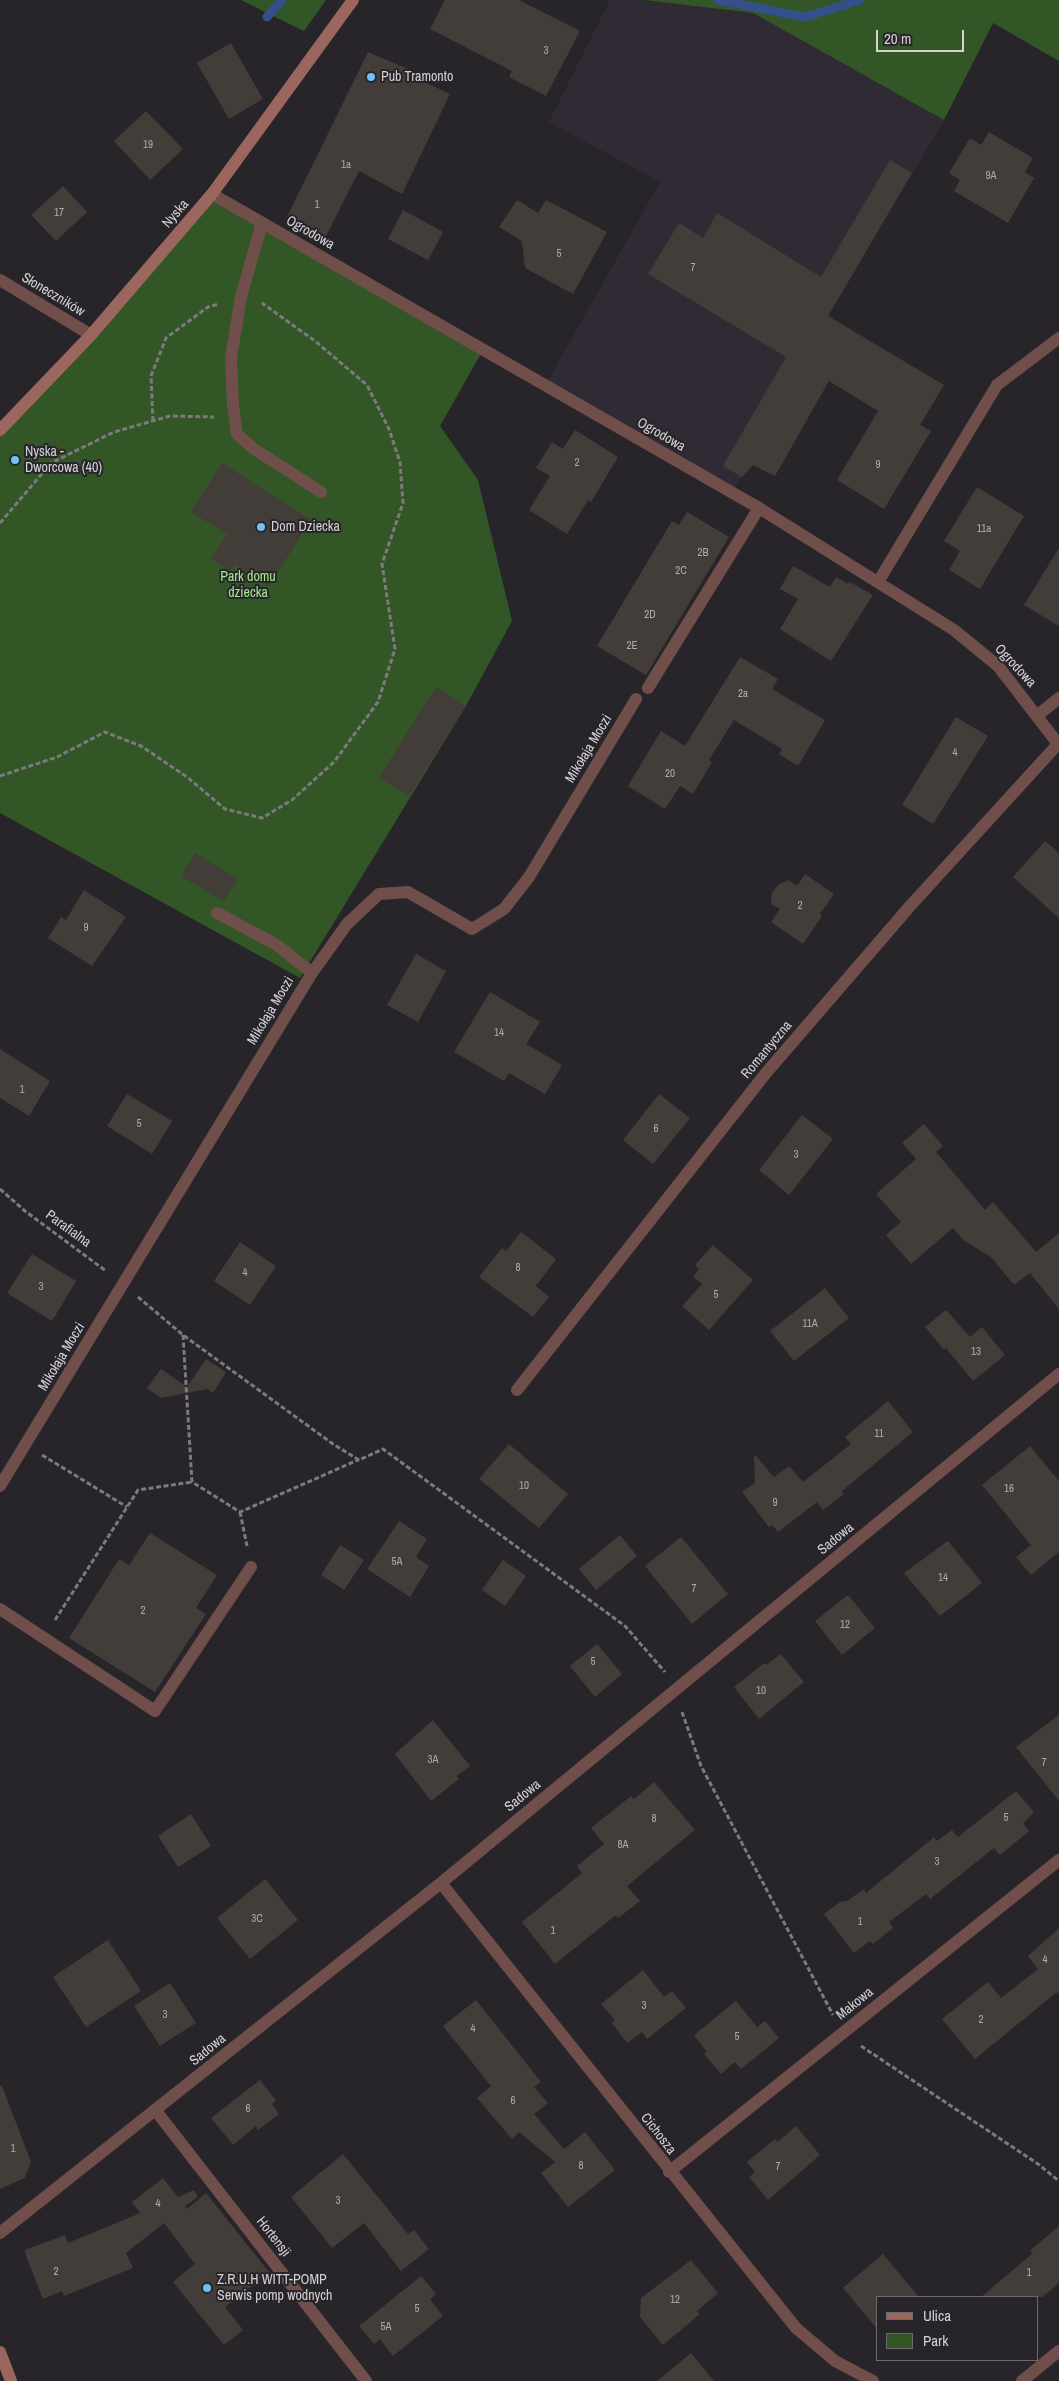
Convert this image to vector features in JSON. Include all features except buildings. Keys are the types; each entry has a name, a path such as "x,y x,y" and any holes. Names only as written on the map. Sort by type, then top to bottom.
{"street":[{"name":"Nyska","path":"0,430 91,335 212,194 353,0"},
{"name":"Ogrodowa","path":"212,194 759,508 954,630 998,666 1059,744"},
{"path":"262,223 241,297 231,358 237,434 254,449 321,492"},
{"name":"Słoneczników","path":"0,280 91,335"},
{"path":"878,582 997,385 1059,338"},
{"path":"648,688 759,508"},
{"name":"Mikołaja Moczi","path":"0,1486 312,973 347,924 379,894 408,892 472,929 504,909 529,877 636,698"},
{"path":"1038,715 1059,698"},
{"name":"Romantyczna","path":"517,1390 766,1073 911,905 1059,744"},
{"path":"217,913 277,945 312,973"},
{"name":"Sadowa","path":"0,2234 441,1882 1059,1374"},
{"path":"0,1610 155,1711 251,1567"},
{"name":"Makowa","path":"669,2172 1059,1860"},
{"name":"Cichosza","path":"441,1882 669,2172 796,2328 835,2361 873,2381"},
{"name":"Hortensji","path":"156,2111 366,2381"},
{"path":"1022,2381 1059,2351"},
{"path":"0,2352 11,2381"}],"path":[{"path":"0,776 57,757 106,732 140,746 187,777 225,809 262,818 292,800 334,762 378,702 395,649 382,564 403,503 400,462 388,429 367,385 315,341 255,297 241,297 208,307 166,338 151,376 153,421"},
{"path":"0,523 51,463 114,432 170,416 235,417"},
{"name":"Parafialna","path":"0,1189 25,1211 124,1285 182,1335 333,1444 359,1460"},
{"path":"182,1335 192,1482"},
{"path":"26,1445 127,1507"},
{"path":"240,1512 383,1449 625,1626 665,1672 674,1690 701,1766 842,2033 1038,2164 1059,2181"},
{"path":"43,1638 138,1490 192,1482 240,1512 251,1567"}],"shaded area":[{"path":"610,0 644,0 753,13 944,120 828,316 806,368 732,493 545,386 660,182 549,122"}],"green space":[{"path":"241,0 326,0 304,31"},
{"path":"644,0 1059,0 1059,61 993,23 944,120 753,13"},
{"name":"Park domu dziecka","path":"212,194 483,350 440,426 478,480 512,621 466,706 300,978 0,813 0,430"}],"waterway":[{"path":"267,17 282,0"},
{"path":"718,0 805,17 860,0"}],"place":[{"name":"Pub Tramonto","path":"371,77"},
{"name":"Nyska - Dworcowa (40)","path":"15,460"},
{"name":"Dom Dziecka","path":"261,527"},
{"name":"Z.R.U.H WITT-POMP Serwis pomp wodnych","path":"207,2288"}]}
